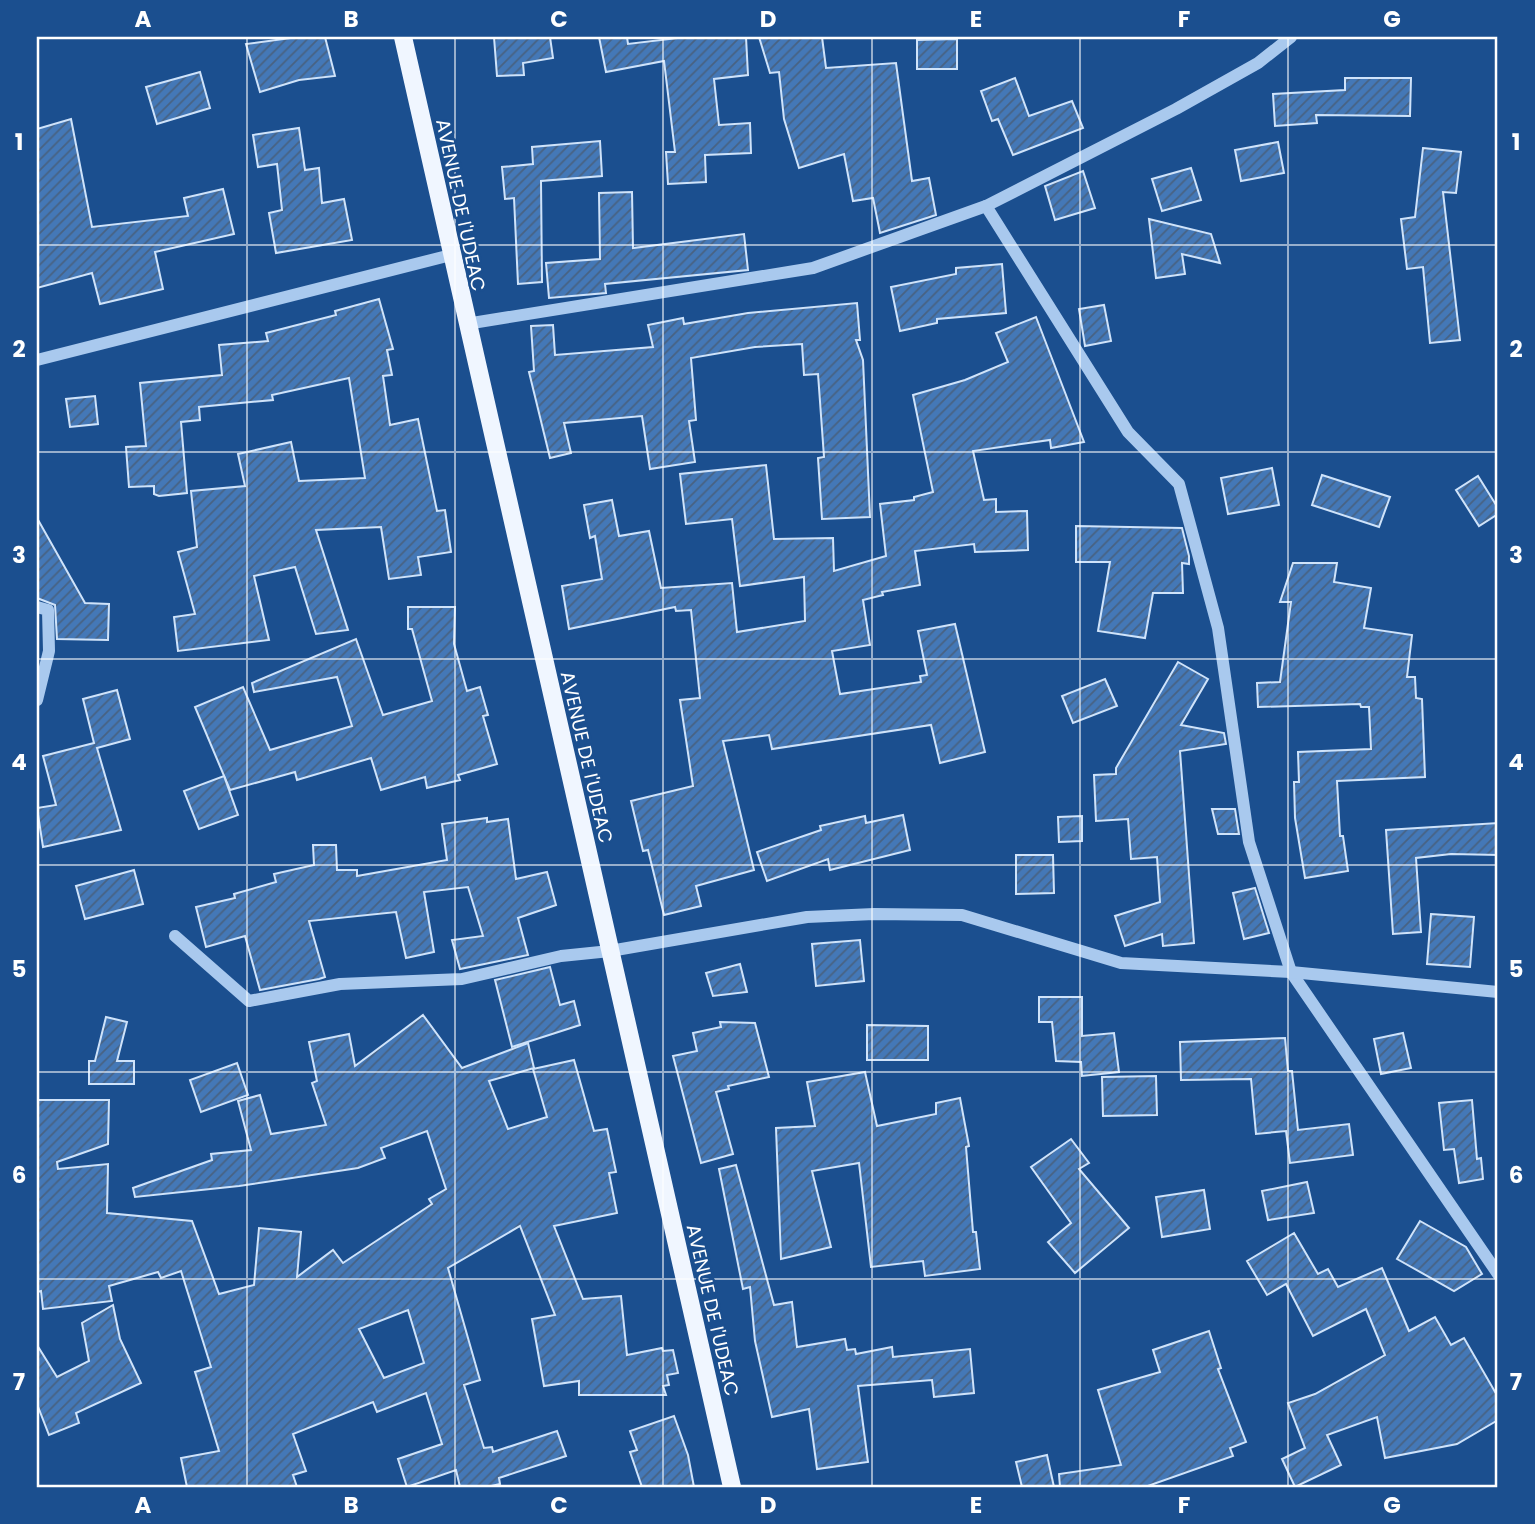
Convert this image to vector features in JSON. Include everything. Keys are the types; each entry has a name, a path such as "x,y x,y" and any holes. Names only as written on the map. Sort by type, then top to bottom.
{"main road":[{"name":"AVENUE DE I'UDEAC","path":"403,37 732,1487"}],"street":[{"path":"466,324 813,268 986,206 1176,109 1258,63 1291,37"},
{"path":"986,206 1128,432 1179,484 1218,628 1249,842 1291,972 1498,1274"},
{"path":"37,360 451,255"},
{"path":"37,607 48,610 49,651 37,700"},
{"path":"175,936 249,1001 340,984 461,979 561,956 610,951 807,917 962,915 1121,963 1291,972 1498,992"}],"building":[{"path":"298,37 325,37 335,76 299,80 260,92 246,44"},
{"path":"494,37 550,37 553,58 523,63 524,75 497,76"},
{"path":"599,37 627,37 628,44 686,37 746,37 748,75 714,79 719,125 750,123 751,153 705,155 706,182 668,184 666,152 675,152 664,61 606,72"},
{"path":"759,37 822,37 826,68 896,63 912,181 929,178 936,215 880,233 873,198 853,201 844,154 799,168 784,119 779,72 770,73"},
{"path":"957,39 957,69 917,69 917,40"},
{"path":"200,72 210,108 157,124 146,87"},
{"path":"1015,78 1029,116 1072,101 1083,128 1013,155 998,119 992,121 981,91"},
{"path":"1345,78 1411,78 1410,116 1316,115 1317,123 1275,126 1273,94 1345,90"},
{"path":"71,119 92,227 188,216 184,198 223,189 234,234 155,252 163,289 100,304 92,273 37,288 37,129"},
{"path":"299,128 305,170 319,168 322,203 344,199 352,240 276,253 269,213 282,210 277,164 258,167 253,135"},
{"path":"600,141 602,176 541,181 542,282 518,284 514,198 505,199 502,167 533,164 532,147"},
{"path":"1278,142 1284,173 1241,181 1235,150"},
{"path":"1423,148 1461,152 1456,193 1443,192 1460,340 1430,343 1423,267 1407,269 1401,219 1415,217"},
{"path":"1191,168 1201,200 1162,211 1152,179"},
{"path":"1083,171 1095,208 1055,220 1045,186"},
{"path":"632,192 633,248 744,234 748,270 605,284 606,293 549,298 546,263 600,259 599,193"},
{"path":"1149,219 1211,234 1220,263 1182,254 1185,274 1156,278"},
{"path":"1002,264 1006,313 937,319 937,323 900,331 891,287 956,274 956,268"},
{"path":"379,299 393,349 387,350 392,375 383,376 390,425 418,419 437,511 445,510 451,552 418,557 421,575 389,579 381,527 316,530 348,630 316,634 295,567 254,576 269,640 178,651 174,617 195,614 178,552 197,547 191,491 245,486 238,454 291,442 299,481 365,478 349,378 272,395 273,400 199,407 200,420 181,422 187,493 159,496 154,494 154,486 129,487 126,447 146,446 140,383 222,375 219,345 268,341 266,333 336,315 335,311"},
{"path":"857,303 860,340 856,340 863,360 870,517 822,519 818,458 824,457 818,374 804,375 802,344 755,347 691,358 696,420 689,421 695,462 650,469 642,416 564,423 571,453 550,458 529,372 534,371 531,326 553,325 555,355 653,347 648,325 683,318 684,324 748,313"},
{"path":"1104,305 1111,341 1085,346 1079,309"},
{"path":"1036,317 1084,442 1051,448 1050,440 973,451 984,500 996,499 996,512 1027,511 1028,550 975,552 974,544 915,551 920,585 882,592 883,595 863,600 870,645 832,651 840,694 921,682 920,676 927,675 918,631 955,624 985,752 940,763 931,725 772,749 769,735 723,741 754,870 696,886 701,906 664,915 648,850 643,851 631,801 693,786 680,700 700,698 691,610 676,611 675,607 569,629 562,586 602,579 595,536 590,538 584,505 612,500 619,536 649,531 661,588 732,583 737,632 805,621 804,577 740,586 732,519 686,524 680,474 766,465 774,539 833,538 834,571 886,556 880,504 914,500 914,497 933,492 913,395 965,380 1008,362 996,333"},
{"path":"95,396 98,424 70,427 66,399"},
{"path":"1272,468 1279,505 1228,514 1221,478"},
{"path":"1322,475 1390,497 1379,527 1312,505"},
{"path":"1478,476 1498,508 1498,514 1479,526 1456,490"},
{"path":"37,518 85,603 109,604 108,640 57,639 55,605 37,598"},
{"path":"1076,526 1182,528 1189,556 1189,564 1182,563 1183,593 1153,593 1145,638 1098,631 1110,562 1076,562"},
{"path":"1293,563 1337,563 1334,582 1371,588 1364,628 1412,635 1407,677 1415,677 1416,698 1422,699 1425,777 1337,781 1340,836 1343,836 1348,871 1305,878 1295,818 1294,782 1299,782 1298,752 1371,749 1369,707 1361,707 1360,704 1258,707 1257,683 1280,682 1291,602 1280,602"},
{"path":"408,607 455,607 454,644 467,691 480,687 488,715 483,716 497,764 458,775 460,780 427,788 425,777 381,790 371,758 297,780 295,772 230,790 195,707 243,687 270,750 352,726 337,677 254,692 252,683 356,639 383,715 432,701 412,629 408,629"},
{"path":"1178,662 1208,679 1181,725 1224,733 1226,744 1180,751 1194,943 1163,946 1162,934 1125,946 1115,916 1160,902 1157,857 1131,859 1128,819 1096,821 1094,775 1116,774 1116,768"},
{"path":"1105,679 1117,706 1073,723 1062,696"},
{"path":"117,690 130,739 97,748 121,830 43,847 37,808 56,805 43,756 94,743 83,699"},
{"path":"224,776 238,815 199,829 184,791"},
{"path":"1212,809 1235,809 1239,834 1218,834"},
{"path":"903,815 910,850 830,870 828,859 767,881 757,852 821,830 820,826 865,816 866,823"},
{"path":"1082,816 1082,841 1059,842 1058,817"},
{"path":"487,818 487,822 508,819 516,879 547,872 556,905 518,918 528,955 460,969 452,940 483,936 468,887 424,892 434,952 406,958 396,912 309,921 325,977 319,979 260,990 245,936 206,947 196,907 235,898 234,894 276,882 274,874 314,865 313,845 336,845 337,870 357,870 357,876 447,860 442,824"},
{"path":"1498,823 1498,855 1451,854 1416,858 1421,932 1393,934 1386,830"},
{"path":"1016,855 1053,855 1054,893 1016,894"},
{"path":"134,870 143,904 85,919 76,886"},
{"path":"1255,888 1269,933 1244,939 1233,893"},
{"path":"1431,914 1474,917 1470,967 1427,964"},
{"path":"860,940 864,981 816,986 812,944"},
{"path":"740,964 747,992 713,996 706,973"},
{"path":"550,967 560,1005 574,1001 580,1025 512,1047 495,980"},
{"path":"1039,997 1082,997 1082,1036 1114,1033 1119,1072 1082,1076 1081,1062 1056,1061 1052,1022 1039,1022"},
{"path":"423,1015 462,1068 528,1043 534,1068 489,1081 508,1129 547,1117 533,1069 574,1060 594,1131 607,1129 616,1172 609,1173 617,1213 554,1226 583,1299 621,1296 627,1355 662,1348 663,1351 673,1350 678,1373 667,1375 669,1385 663,1386 666,1395 579,1395 579,1381 544,1386 532,1319 555,1315 520,1226 448,1268 480,1380 464,1385 484,1448 492,1447 493,1452 557,1431 566,1456 499,1478 500,1484 487,1487 460,1487 456,1470 407,1487 398,1459 442,1444 426,1393 377,1412 373,1402 293,1434 306,1471 293,1475 297,1487 187,1487 181,1458 219,1451 195,1372 211,1367 181,1271 161,1278 158,1272 109,1286 112,1301 43,1309 41,1291 37,1292 37,1100 109,1100 108,1144 57,1162 58,1169 108,1164 107,1213 192,1221 219,1294 254,1285 259,1228 301,1232 297,1277 333,1250 343,1263 432,1204 429,1199 446,1189 427,1131 381,1148 385,1158 358,1168 239,1186 135,1197 133,1188 212,1160 211,1154 251,1150 238,1101 260,1095 271,1134 326,1125 312,1083 317,1081 309,1042 349,1034 355,1066","holes":["408,1310 424,1363 384,1378 359,1329"]},
{"path":"106,1017 127,1022 117,1061 134,1061 134,1084 89,1084 89,1061 95,1061"},
{"path":"720,1022 755,1023 769,1077 728,1086 729,1089 716,1092 733,1154 701,1163 673,1056 697,1051 693,1033 721,1027"},
{"path":"867,1025 928,1026 928,1060 867,1060"},
{"path":"1403,1033 1411,1068 1381,1074 1374,1039"},
{"path":"1285,1038 1288,1071 1292,1071 1298,1130 1349,1124 1353,1155 1290,1163 1286,1131 1256,1134 1251,1079 1181,1080 1180,1042"},
{"path":"237,1063 248,1095 201,1112 190,1080"},
{"path":"865,1072 877,1126 936,1114 936,1103 960,1098 969,1146 966,1147 973,1232 976,1232 980,1269 925,1276 923,1261 871,1267 859,1163 812,1171 831,1247 781,1259 776,1128 815,1126 807,1082"},
{"path":"1156,1076 1157,1115 1103,1116 1102,1077"},
{"path":"1472,1100 1477,1159 1481,1158 1483,1179 1459,1183 1454,1149 1444,1150 1439,1103"},
{"path":"1071,1139 1089,1163 1079,1169 1129,1228 1075,1273 1048,1242 1071,1223 1031,1167"},
{"path":"736,1165 774,1305 792,1302 797,1347 845,1339 847,1350 855,1349 856,1354 892,1347 893,1357 970,1349 974,1393 934,1397 932,1380 858,1386 868,1462 817,1469 809,1409 772,1417 755,1341 750,1287 743,1289 719,1169"},
{"path":"1307,1182 1314,1213 1268,1220 1262,1191"},
{"path":"1204,1190 1210,1229 1162,1237 1156,1197"},
{"path":"1420,1221 1466,1247 1482,1274 1454,1291 1397,1259"},
{"path":"1294,1233 1318,1274 1328,1269 1338,1287 1382,1268 1409,1331 1435,1317 1451,1345 1464,1338 1498,1397 1498,1420 1457,1444 1385,1458 1377,1417 1327,1435 1341,1465 1295,1487 1282,1459 1305,1448 1288,1403 1315,1394 1385,1355 1366,1309 1313,1336 1286,1284 1267,1295 1247,1261"},
{"path":"113,1305 120,1339 141,1383 76,1413 79,1423 49,1435 37,1404 37,1345 57,1377 89,1361 82,1323"},
{"path":"1209,1331 1221,1368 1218,1369 1246,1442 1230,1448 1233,1456 1145,1487 1060,1487 1059,1474 1121,1465 1098,1390 1160,1372 1153,1350"},
{"path":"674,1416 688,1455 694,1487 642,1487 630,1452 637,1450 630,1431"},
{"path":"1047,1455 1054,1487 1022,1487 1016,1462"}]}
